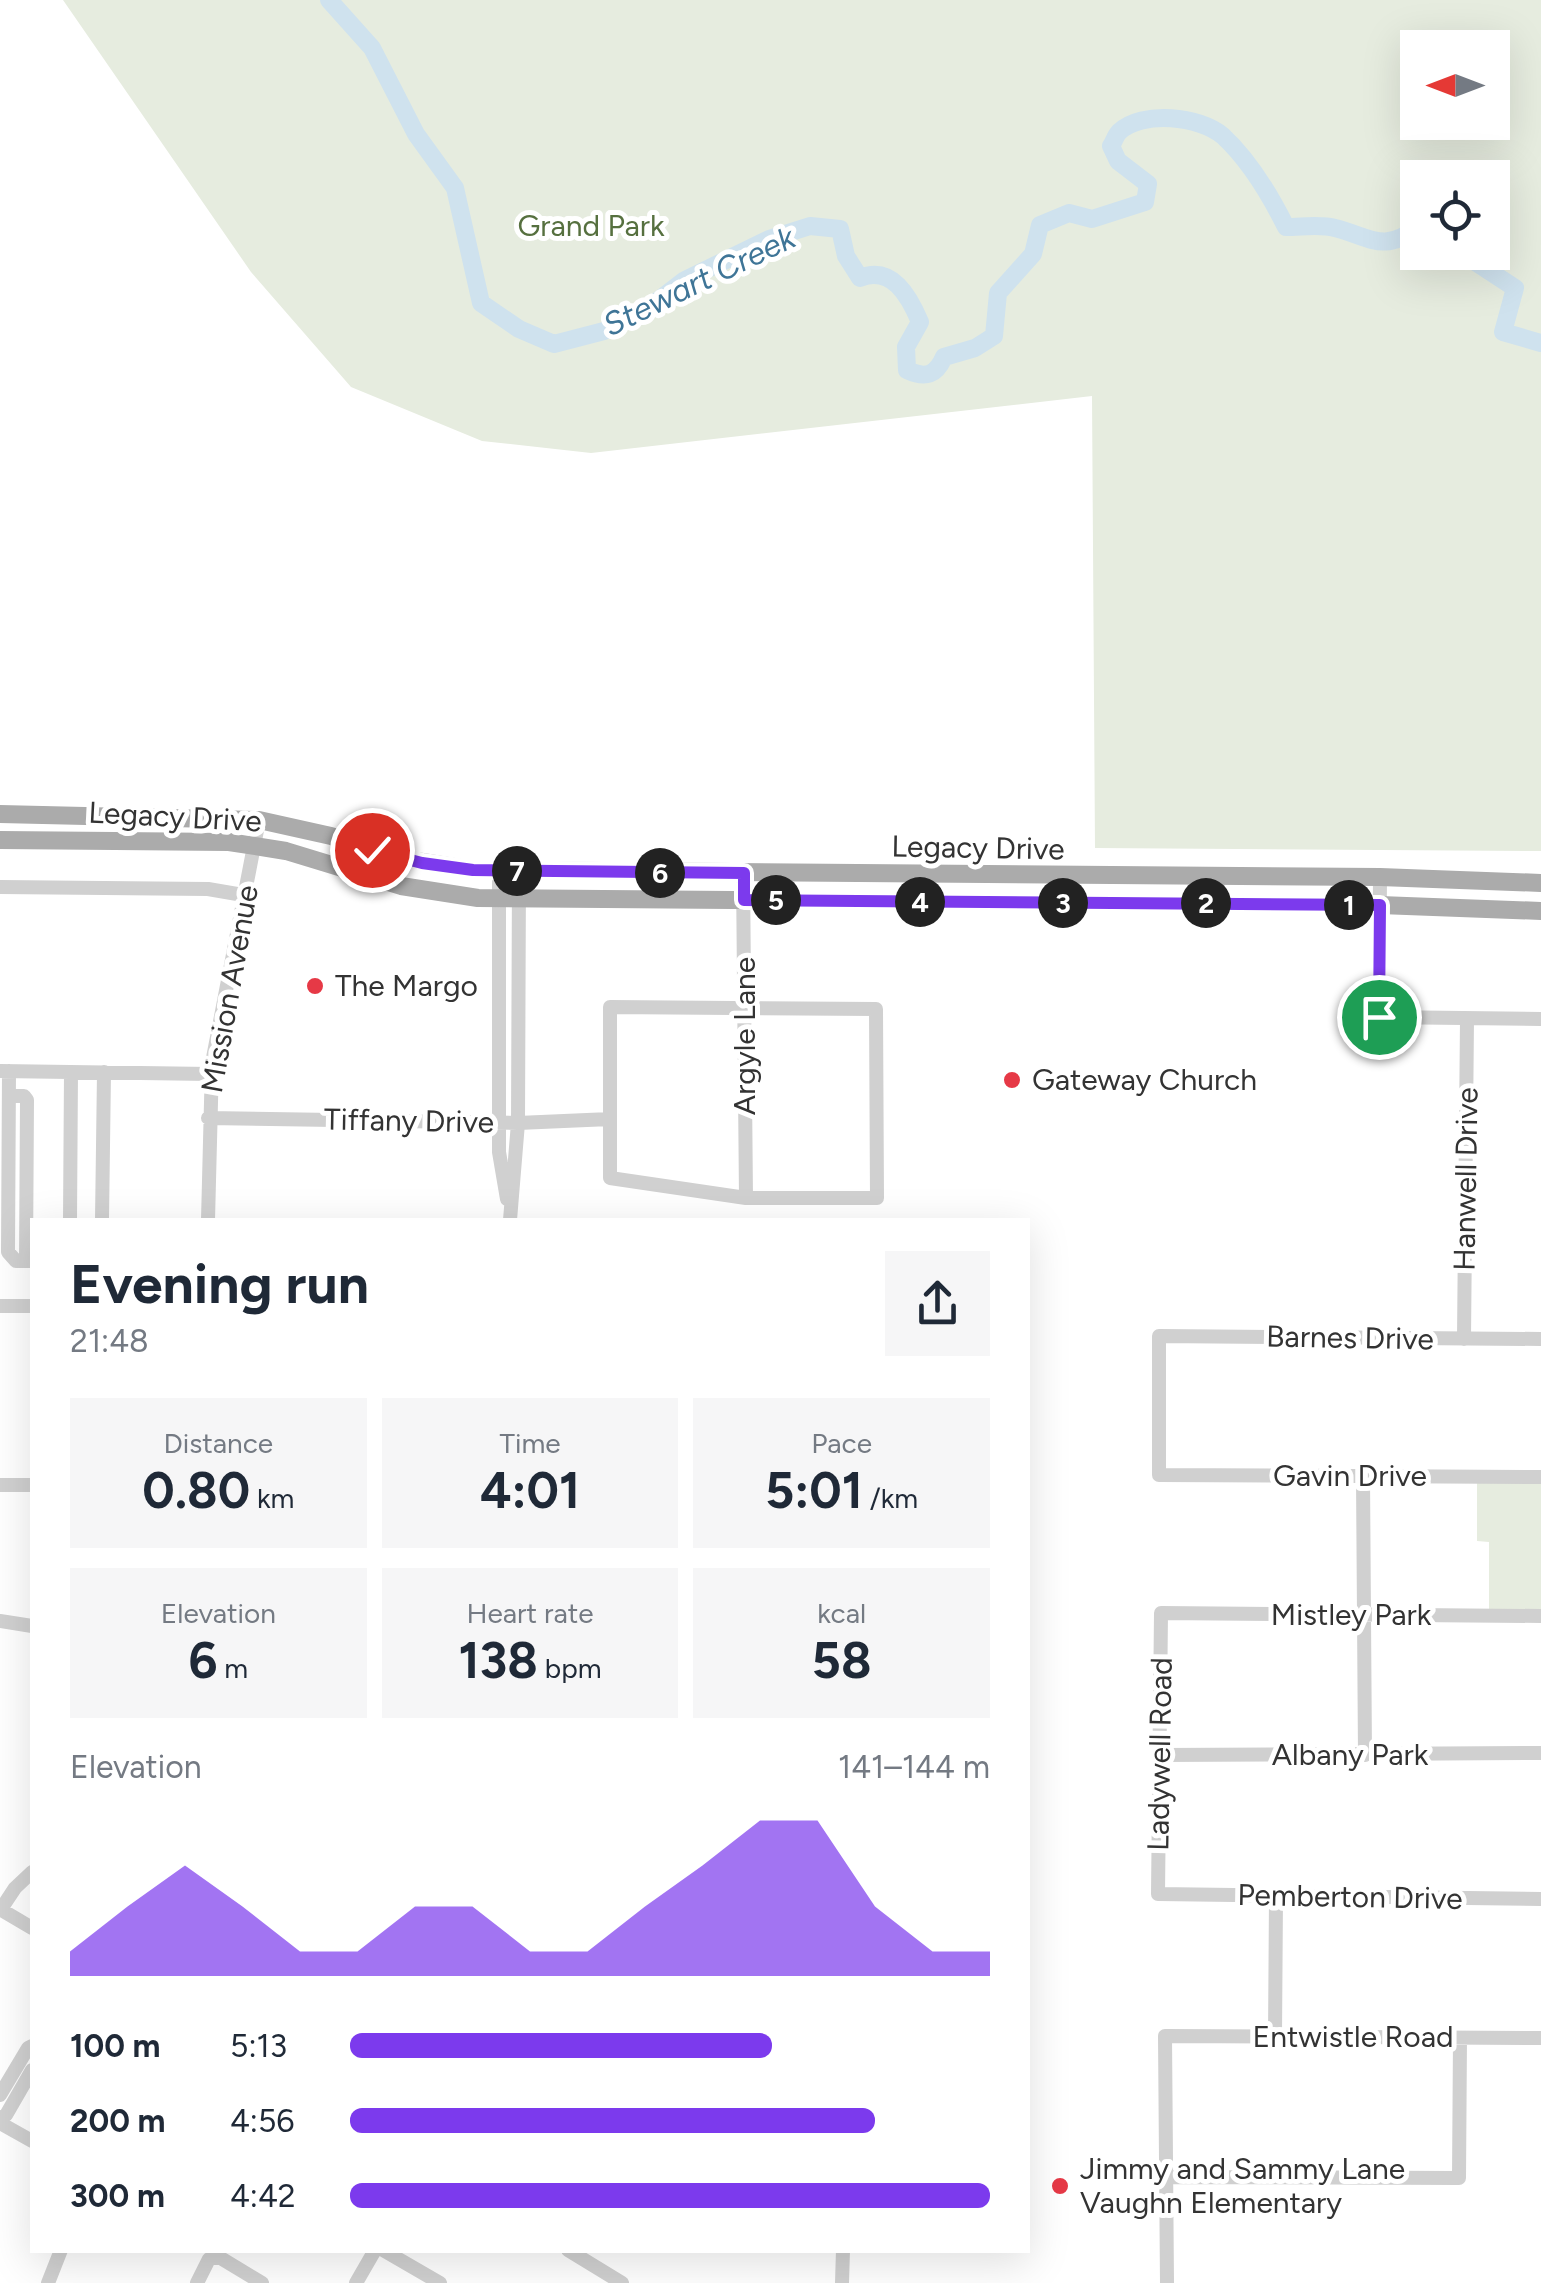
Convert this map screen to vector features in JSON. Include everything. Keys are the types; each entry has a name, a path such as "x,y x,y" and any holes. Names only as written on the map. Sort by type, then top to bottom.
{"main road":[{"name":"Legacy Drive","path":"0,814 260,820 304,828 422,863 499,871 1380,878 1541,883"},
{"name":"Legacy Drive","path":"0,840 210,841 255,846 300,855 400,886 453,896 1380,905 1541,912"},
{"path":"1087,876 1087,903"}],"street":[{"name":"Mission Avenue","path":"208,1218 210,1074 260,820"},
{"path":"499,871 499,1152 511,1217"},
{"path":"511,1217 518,1123 519,871"},
{"name":"Argyle Lane","path":"744,873 746,1198"},
{"path":"1380,878 1379,1017 1541,1019"},
{"path":"0,886 208,889 244,896"},
{"path":"610,1007 745,1008 876,1009 877,1198 746,1198 610,1178 610,1007"},
{"name":"Hanwell Drive","path":"1464,1339 1467,1018"},
{"path":"29,1261 16,1260 8,1252 9,1096 4,1072 210,1074"},
{"path":"70,1218 71,1072"},
{"path":"102,1218 104,1072"},
{"name":"Tiffany Drive","path":"208,1118 499,1123 610,1119"},
{"path":"0,1306 30,1306"},
{"name":"Barnes Drive","path":"1159,1474 1159,1336 1541,1339"},
{"name":"Gavin Drive","path":"1159,1474 1541,1476"},
{"path":"1363,1476 1365,1755"},
{"path":"0,1484 30,1485"},
{"name":"Mistley Park","path":"1162,1614 1541,1616"},
{"name":"Ladywell Road","path":"1158,1894 1162,1614"},
{"path":"0,1621 30,1626"},
{"name":"Albany Park","path":"1160,1754 1541,1753"},
{"path":"30,1874 0,1909 30,1927"},
{"name":"Pemberton Drive","path":"1158,1894 1541,1899"},
{"path":"1275,2036 1276,1896"},
{"name":"Entwistle Road","path":"1166,2176 1165,2036 1541,2038"},
{"path":"1167,2283 1166,2176 1459,2178 1460,2038"},
{"path":"0,2095 30,2047"},
{"path":"30,2074 0,2121 30,2140"},
{"path":"48,2283 60,2253"},
{"path":"356,2283 372,2253"},
{"path":"389,2253 440,2283"},
{"path":"573,2253 622,2283"},
{"path":"842,2283 843,2253"},
{"path":"197,2283 209,2259 219,2257 262,2283"}],"green space":[{"name":"Grand Park","path":"63,0 1541,0 1541,851 1095,848 1092,396 591,453 482,441 351,387 251,272"},
{"path":"1541,1482 1541,1610 1489,1611 1489,1542 1477,1541 1477,1483"}],"waterway":[{"name":"Stewart Creek","path":"329,0 372,48 416,134 455,188 481,303 519,329 554,344 604,331 650,307 685,280 769,239 810,226 840,229 846,256 860,278 881,276 905,293 920,322 906,347 907,370 930,374 944,357 975,348 994,336 998,293 1033,254 1040,225 1069,213 1092,219 1145,202 1148,184 1118,161 1111,146 1119,132 1129,125 1156,118 1186,120 1223,136 1258,178 1286,227 1330,227 1386,242 1400,238"},
{"name":"Stewart Creek","path":"1488,270 1515,288 1503,332 1541,343"}],"place":[{"name":"The Margo","path":"315,986"},
{"name":"Gateway Church","path":"1012,1080"},
{"name":"Jimmy and Sammy Lane Vaughn Elementary","path":"1060,2186"}],"route":[{"path":"372,850 422,863 473,870 744,873 744,900 1380,905 1379,1017"}]}
